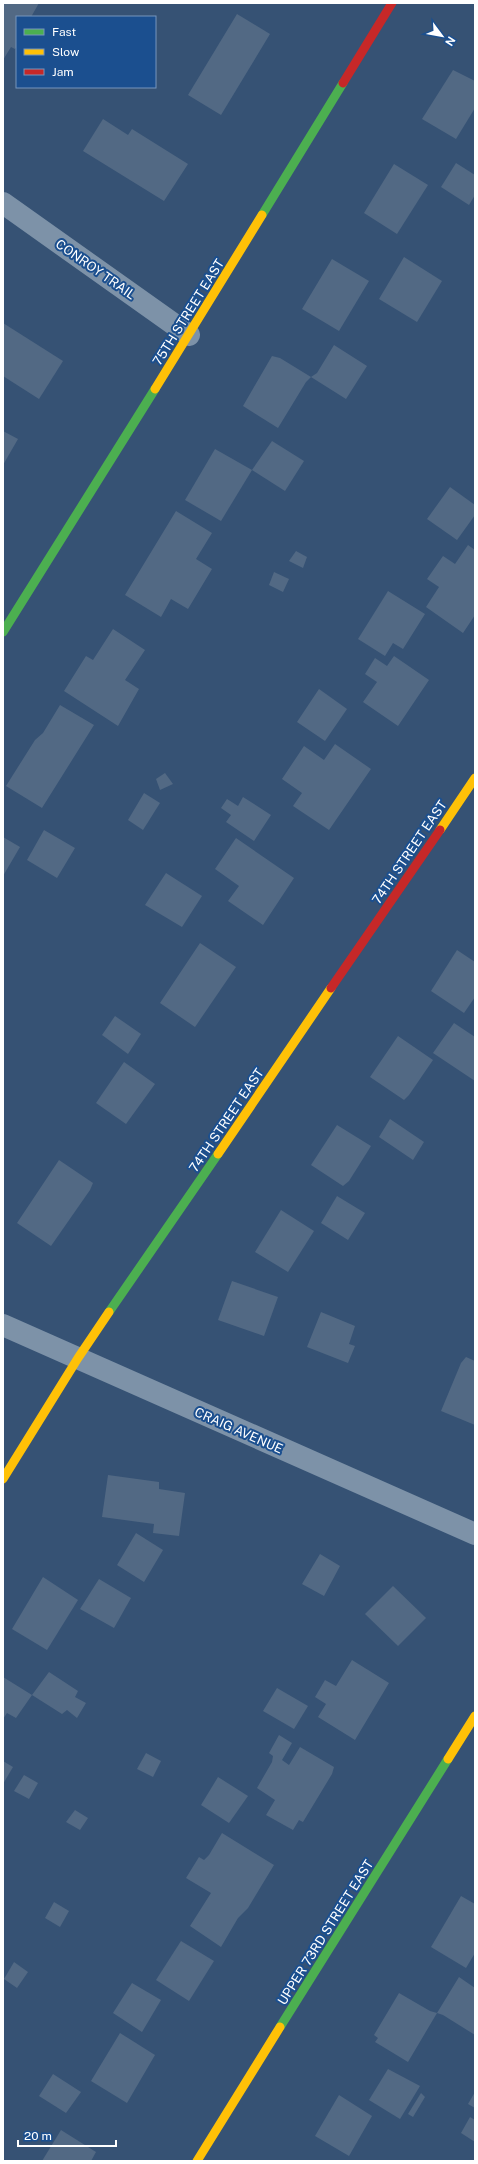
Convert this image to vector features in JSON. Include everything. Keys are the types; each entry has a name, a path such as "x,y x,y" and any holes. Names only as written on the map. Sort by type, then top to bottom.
{"street":[{"name":"75TH STREET EAST","path":"3,632 189,335 392,3"},
{"name":"CONROY TRAIL","path":"3,203 189,335"},
{"name":"74TH STREET EAST","path":"3,1479 78,1358 475,778"},
{"name":"CRAIG AVENUE","path":"3,1324 475,1534"},
{"name":"UPPER 73RD STREET EAST","path":"197,2161 475,1716"}],"building":[{"path":"3,3 39,3 32,16 16,16 16,48 15,49 11,47 3,60"},
{"path":"237,14 270,34 221,115 188,95"},
{"path":"453,70 475,81 475,108 456,139 422,119"},
{"path":"103,119 128,135 132,129 188,164 164,201 83,151"},
{"path":"456,163 475,175 475,195 469,205 441,187"},
{"path":"394,164 428,185 397,234 364,213"},
{"path":"404,257 442,281 417,322 379,299"},
{"path":"332,259 369,281 339,331 302,309"},
{"path":"3,323 63,361 39,399 3,376"},
{"path":"334,345 367,366 346,399 311,377 317,373"},
{"path":"272,356 280,358 311,377 306,382 278,428 243,406"},
{"path":"3,431 18,439 3,465"},
{"path":"272,441 304,461 285,491 252,470"},
{"path":"215,449 252,470 221,521 185,500"},
{"path":"450,487 475,505 475,515 457,540 427,519"},
{"path":"176,511 212,533 196,559 212,569 188,609 171,599 161,617 125,595"},
{"path":"468,545 475,550 475,615 463,633 426,607 439,587 427,579 443,556 455,564"},
{"path":"296,551 307,557 303,568 289,561"},
{"path":"274,572 289,579 283,592 269,585"},
{"path":"388,591 425,614 403,649 393,643 385,656 358,639"},
{"path":"113,629 145,650 125,680 139,689 118,726 64,691 86,656 93,660"},
{"path":"394,656 429,680 398,726 363,702 377,682 365,674 375,658 387,666"},
{"path":"319,689 347,709 325,741 297,722"},
{"path":"60,705 94,725 42,808 6,786 35,740 43,733"},
{"path":"335,744 371,769 329,830 293,806 302,793 282,779 304,746 324,760"},
{"path":"165,773 173,784 160,790 156,779"},
{"path":"144,793 160,803 143,830 128,820"},
{"path":"243,797 271,815 254,841 226,822 231,815 221,808 227,799 238,806"},
{"path":"44,830 75,848 57,878 27,860"},
{"path":"3,837 20,847 3,876"},
{"path":"236,838 294,878 263,925 228,901 239,886 215,869"},
{"path":"166,873 202,896 182,927 145,905"},
{"path":"200,943 236,967 195,1027 160,1003"},
{"path":"457,950 475,962 475,997 464,1013 431,991"},
{"path":"115,1016 141,1034 128,1054 102,1035"},
{"path":"454,1023 475,1037 475,1081 433,1053"},
{"path":"398,1036 433,1060 404,1100 370,1077"},
{"path":"124,1062 155,1084 126,1124 96,1103"},
{"path":"390,1119 424,1142 413,1160 379,1137"},
{"path":"337,1125 371,1146 349,1181 343,1186 311,1165"},
{"path":"59,1160 93,1183 90,1190 51,1246 17,1223"},
{"path":"337,1196 365,1213 348,1240 321,1223"},
{"path":"281,1210 314,1231 288,1272 255,1252"},
{"path":"232,1281 278,1297 264,1336 218,1320"},
{"path":"321,1312 355,1326 349,1344 355,1346 348,1363 307,1347"},
{"path":"466,1357 475,1361 475,1425 441,1411 461,1363"},
{"path":"108,1475 159,1482 159,1489 185,1493 179,1536 153,1533 154,1524 102,1517"},
{"path":"136,1533 163,1550 144,1582 117,1565"},
{"path":"320,1554 340,1566 324,1596 302,1584"},
{"path":"43,1577 78,1600 47,1650 12,1629"},
{"path":"99,1579 131,1598 114,1628 80,1609"},
{"path":"393,1586 426,1618 398,1646 365,1614"},
{"path":"352,1660 389,1683 355,1740 318,1717 326,1704 315,1697 325,1680 336,1686"},
{"path":"49,1672 78,1691 75,1697 86,1703 77,1718 67,1710 62,1714 32,1695"},
{"path":"3,1677 32,1695 16,1718 7,1713 3,1719"},
{"path":"277,1688 308,1706 294,1729 263,1711"},
{"path":"279,1735 292,1743 282,1760 289,1765 300,1747 334,1767 332,1774 303,1822 299,1820 293,1830 266,1815 275,1800 257,1788 272,1762 273,1756 269,1753"},
{"path":"146,1753 161,1761 153,1777 137,1769"},
{"path":"3,1761 13,1767 3,1784"},
{"path":"24,1775 38,1783 29,1799 14,1791"},
{"path":"218,1777 248,1796 229,1823 201,1805"},
{"path":"75,1810 88,1818 80,1830 66,1822"},
{"path":"222,1833 274,1865 248,1908 238,1918 221,1947 190,1926 211,1893 186,1878 199,1857 204,1860 209,1855"},
{"path":"461,1896 475,1904 475,1953 466,1968 431,1947"},
{"path":"54,1902 69,1911 60,1927 45,1918"},
{"path":"181,1941 214,1961 189,2001 156,1980"},
{"path":"14,1962 28,1972 17,1988 4,1979"},
{"path":"459,1977 475,1988 475,2035 443,2015 437,2013"},
{"path":"132,1983 161,2000 142,2032 113,2013"},
{"path":"399,1993 430,2011 437,2013 408,2062 375,2042 378,2038 374,2035"},
{"path":"120,2033 155,2055 127,2103 91,2081"},
{"path":"388,2069 420,2086 400,2119 369,2100"},
{"path":"53,2074 81,2092 66,2113 39,2096"},
{"path":"475,2092 475,2108 468,2104"},
{"path":"421,2093 425,2097 413,2117 408,2114"},
{"path":"339,2095 372,2116 349,2156 315,2136"},
{"path":"470,2117 475,2120 475,2142 461,2133"},
{"path":"61,2130 96,2152 91,2161 42,2161"}],"traffic: fast":[{"path":"262,215 343,83"},
{"path":"3,632 155,389"},
{"path":"109,1312 218,1154"},
{"path":"280,2027 448,1759"}],"traffic: slow":[{"path":"155,389 262,215"},
{"path":"440,830 475,778"},
{"path":"218,1154 331,988"},
{"path":"3,1479 78,1358 109,1312"},
{"path":"448,1759 475,1716"},
{"path":"197,2161 280,2027"}],"traffic: jam":[{"path":"343,83 392,3"},
{"path":"331,988 440,830"}]}
